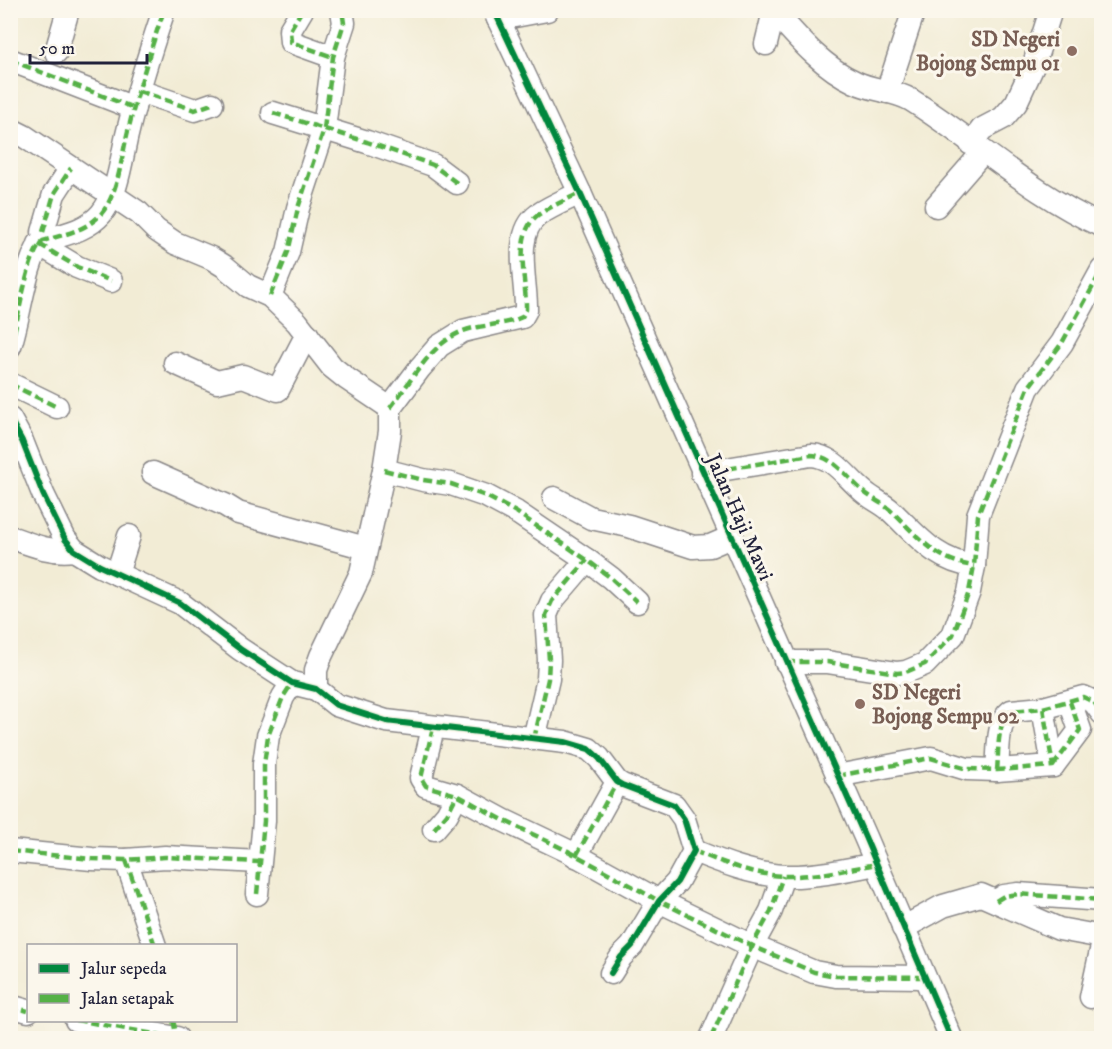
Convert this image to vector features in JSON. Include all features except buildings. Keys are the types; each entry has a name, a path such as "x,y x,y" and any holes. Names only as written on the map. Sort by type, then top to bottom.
{"street":[{"path":"56,52 68,10"},
{"path":"41,238 43,241 76,231 89,225 102,213 112,194 136,100 164,10"},
{"path":"302,10 290,30 291,42 333,57"},
{"path":"270,296 288,252 298,208 324,129 333,57 344,23 342,10"},
{"path":"496,15 548,10"},
{"path":"887,92 914,10"},
{"path":"936,206 977,148 982,129 1003,118 1016,103 1034,64 1051,10"},
{"path":"773,11 799,40 841,75 870,88 910,99 1043,195 1101,225"},
{"path":"766,44 773,11"},
{"name":"Jalan Haji Mawi","path":"496,15 580,193 951,1038"},
{"path":"10,60 136,100 195,110 212,104"},
{"path":"273,113 433,165 458,183"},
{"path":"10,129 112,194 175,243 211,258 248,286 270,296 307,334 332,367 390,408"},
{"path":"10,346 28,274 54,194 71,168"},
{"path":"316,689 316,670 356,585 366,548 384,470 390,431 390,408 439,346 463,331 522,317 526,309 523,255 526,231 536,216 580,193"},
{"path":"41,238 77,267 111,281"},
{"path":"786,662 827,662 897,673 916,669 932,658 953,635 969,592 974,566 978,515 1028,388 1062,343 1101,270"},
{"path":"175,363 217,382 243,376 278,390 307,334"},
{"path":"10,384 57,407"},
{"path":"10,419 22,441 43,495 65,539 74,550 100,566 186,606 240,649 292,683 316,689 336,705 386,721 565,742 589,749 599,758 617,782 674,805 684,819 694,851 677,882 659,901 632,946 621,957 611,973"},
{"path":"702,473 811,455 824,457 864,492 889,509 905,527 940,555 955,563 974,566"},
{"path":"384,470 423,480 451,484 486,496 516,512 587,560 638,602"},
{"path":"153,473 238,513 366,548"},
{"path":"554,498 591,518 629,526 693,547 710,546 731,537"},
{"path":"117,574 129,536"},
{"path":"10,537 42,548 59,551 74,550"},
{"path":"534,739 548,679 546,615 552,601 587,560"},
{"path":"257,894 264,821 264,764 268,736 283,697 292,683"},
{"path":"997,770 1001,729 1004,718 1011,711 1043,708 1070,702 1080,697 1094,702 1101,713"},
{"path":"837,776 931,758 967,769 997,770 1053,766 1080,730 1070,702"},
{"path":"1043,708 1053,766"},
{"path":"433,728 421,774 421,781 426,786 457,795 576,855 659,901 752,946 825,975 924,977"},
{"path":"576,855 617,782"},
{"path":"434,829 447,814 457,795"},
{"path":"10,851 92,859 126,860 165,857 259,862"},
{"path":"694,851 726,864 783,876 834,872 876,864"},
{"path":"126,860 155,944"},
{"path":"711,1038 752,946 771,911 783,876"},
{"path":"996,901 1004,896 1018,894 1101,900"},
{"path":"903,928 943,906 981,895 1059,929 1097,936 1101,941"},
{"path":"1096,983 1101,946"},
{"path":"10,1006 27,1011"},
{"path":"87,1022 177,1038 173,1022"}],"marked path":[{"path":"10,346 27,274 37,249 43,241 89,224 107,206 118,176 139,88 164,10"},
{"path":"302,10 290,30 291,42 333,57"},
{"path":"270,296 288,252 298,208 324,129 333,57 344,23 342,10"},
{"path":"10,60 134,108"},
{"path":"139,91 195,110 212,104"},
{"path":"273,113 433,165 457,183"},
{"path":"43,232 54,194 71,168"},
{"path":"390,408 431,354 451,337 470,329 522,317 526,310 523,246 530,223 538,215 580,193"},
{"path":"39,244 77,267 111,281"},
{"path":"786,662 827,662 897,673 906,672 925,664 953,635 969,592 974,566 978,515 1028,388 1062,343 1102,270"},
{"path":"10,384 57,407"},
{"path":"702,473 811,455 819,456 840,468 863,491 890,510 937,553 948,559 974,566"},
{"path":"384,470 423,480 451,484 486,496 516,512 587,560 637,602"},
{"path":"534,739 548,679 546,615 552,601 587,560"},
{"path":"257,894 264,821 264,764 268,736 283,697 292,683"},
{"path":"997,770 1001,730 1006,716 1011,711 1043,708 1083,697 1094,702 1102,713"},
{"path":"1053,766 1080,730 1070,702"},
{"path":"837,776 931,758 967,769 997,770 1053,766 1043,708"},
{"path":"433,728 421,778 426,786 457,795 570,852 659,901 752,946 814,972 836,976 924,977"},
{"path":"576,856 617,782"},
{"path":"434,829 447,814 457,795"},
{"path":"10,851 92,859 126,860 165,857 259,862"},
{"path":"694,851 749,871 784,876 842,871 876,864"},
{"path":"126,860 154,944"},
{"path":"711,1038 752,946 771,911 783,876"},
{"path":"996,901 1004,896 1018,894 1102,900"},
{"path":"10,1006 27,1011"},
{"path":"87,1022 177,1038"},
{"path":"173,1022 177,1038"}],"cycle path":[{"path":"494,10 580,193 865,837 951,1038"},
{"path":"10,419 22,441 43,494 65,539 74,550 100,566 180,603 240,649 292,683 316,689 336,705 386,721 565,742 589,749 599,758 617,782 674,805 684,819 694,851 677,882 659,901 632,946 621,957 611,973"}],"place":[{"name":"SD Negeri Bojong Sempu 01","path":"1072,51"},
{"name":"SD Negeri Bojong Sempu 02","path":"860,704"}]}
